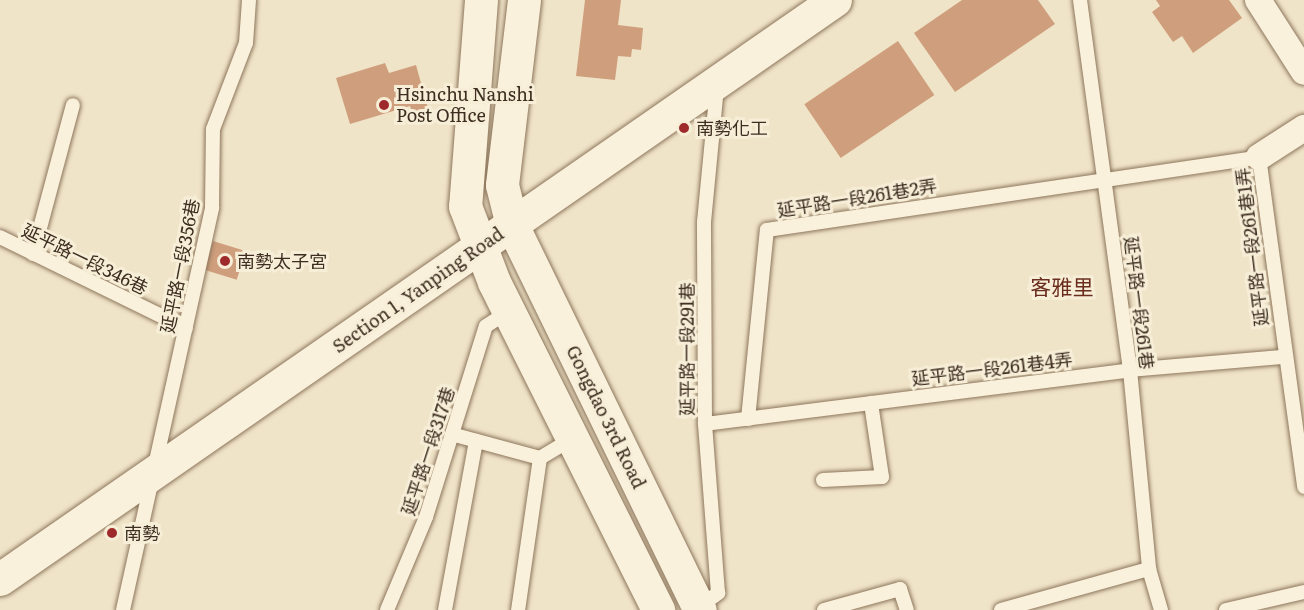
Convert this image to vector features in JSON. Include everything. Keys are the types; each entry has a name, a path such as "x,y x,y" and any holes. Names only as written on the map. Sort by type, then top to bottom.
{"street":[{"name":"Gongdao 3rd Road","path":"481,0 465,206 480,247 509,311 658,610"},
{"name":"Gongdao 3rd Road","path":"524,0 502,185 512,225 700,608"},
{"name":"Section 1, Yanping Road","path":"0,579 836,0"},
{"path":"1258,0 1304,72"},
{"path":"1259,157 1304,128"}],"lane":[{"name":"延平路一段356巷","path":"123,610 156,471 212,208 213,129 246,43 249,0"},
{"name":"延平路一段261巷","path":"1080,0 1130,370 1149,570 1161,610"},
{"name":"延平路一段291巷","path":"700,608 718,593 705,424 704,222 717,82"},
{"path":"33,255 73,105"},
{"name":"延平路一段261巷1弄","path":"1105,178 1259,157 1283,357 1304,487"},
{"name":"延平路一段261巷2弄","path":"748,419 767,230 1105,178"},
{"name":"延平路一段346巷","path":"0,237 186,328"},
{"name":"延平路一段317巷","path":"387,610 454,435 486,326 509,311"},
{"name":"延平路一段261巷4弄","path":"705,424 1130,370 1283,357"},
{"path":"823,480 882,477 871,403"},
{"path":"454,435 540,458 574,438"},
{"path":"445,610 476,441"},
{"path":"518,610 540,458"},
{"path":"1001,610 1149,570"},
{"path":"824,610 900,589 907,610"},
{"path":"1227,610 1304,592"}],"building":[{"path":"585,0 621,0 618,25 643,28 641,50 632,49 631,57 618,56 615,80 576,76"},
{"path":"962,0 1038,0 1055,24 955,92 914,33"},
{"path":"1156,0 1229,0 1242,18 1193,53 1182,36 1173,42 1152,12 1160,6"},
{"path":"898,41 934,95 841,158 804,104"},
{"path":"385,63 389,73 416,65 429,112 414,117 410,106 350,124 336,78"},
{"name":"南勢太子宮","path":"213,241 246,251 237,280 204,270"}],"place":[{"name":"Hsinchu Nanshi Post Office","path":"384,105"},
{"name":"南勢化工","path":"684,128"},
{"name":"南勢太子宮","path":"225,261"},
{"name":"南勢","path":"112,533"}],"district":[{"name":"客雅里","path":"1062,286"}]}
